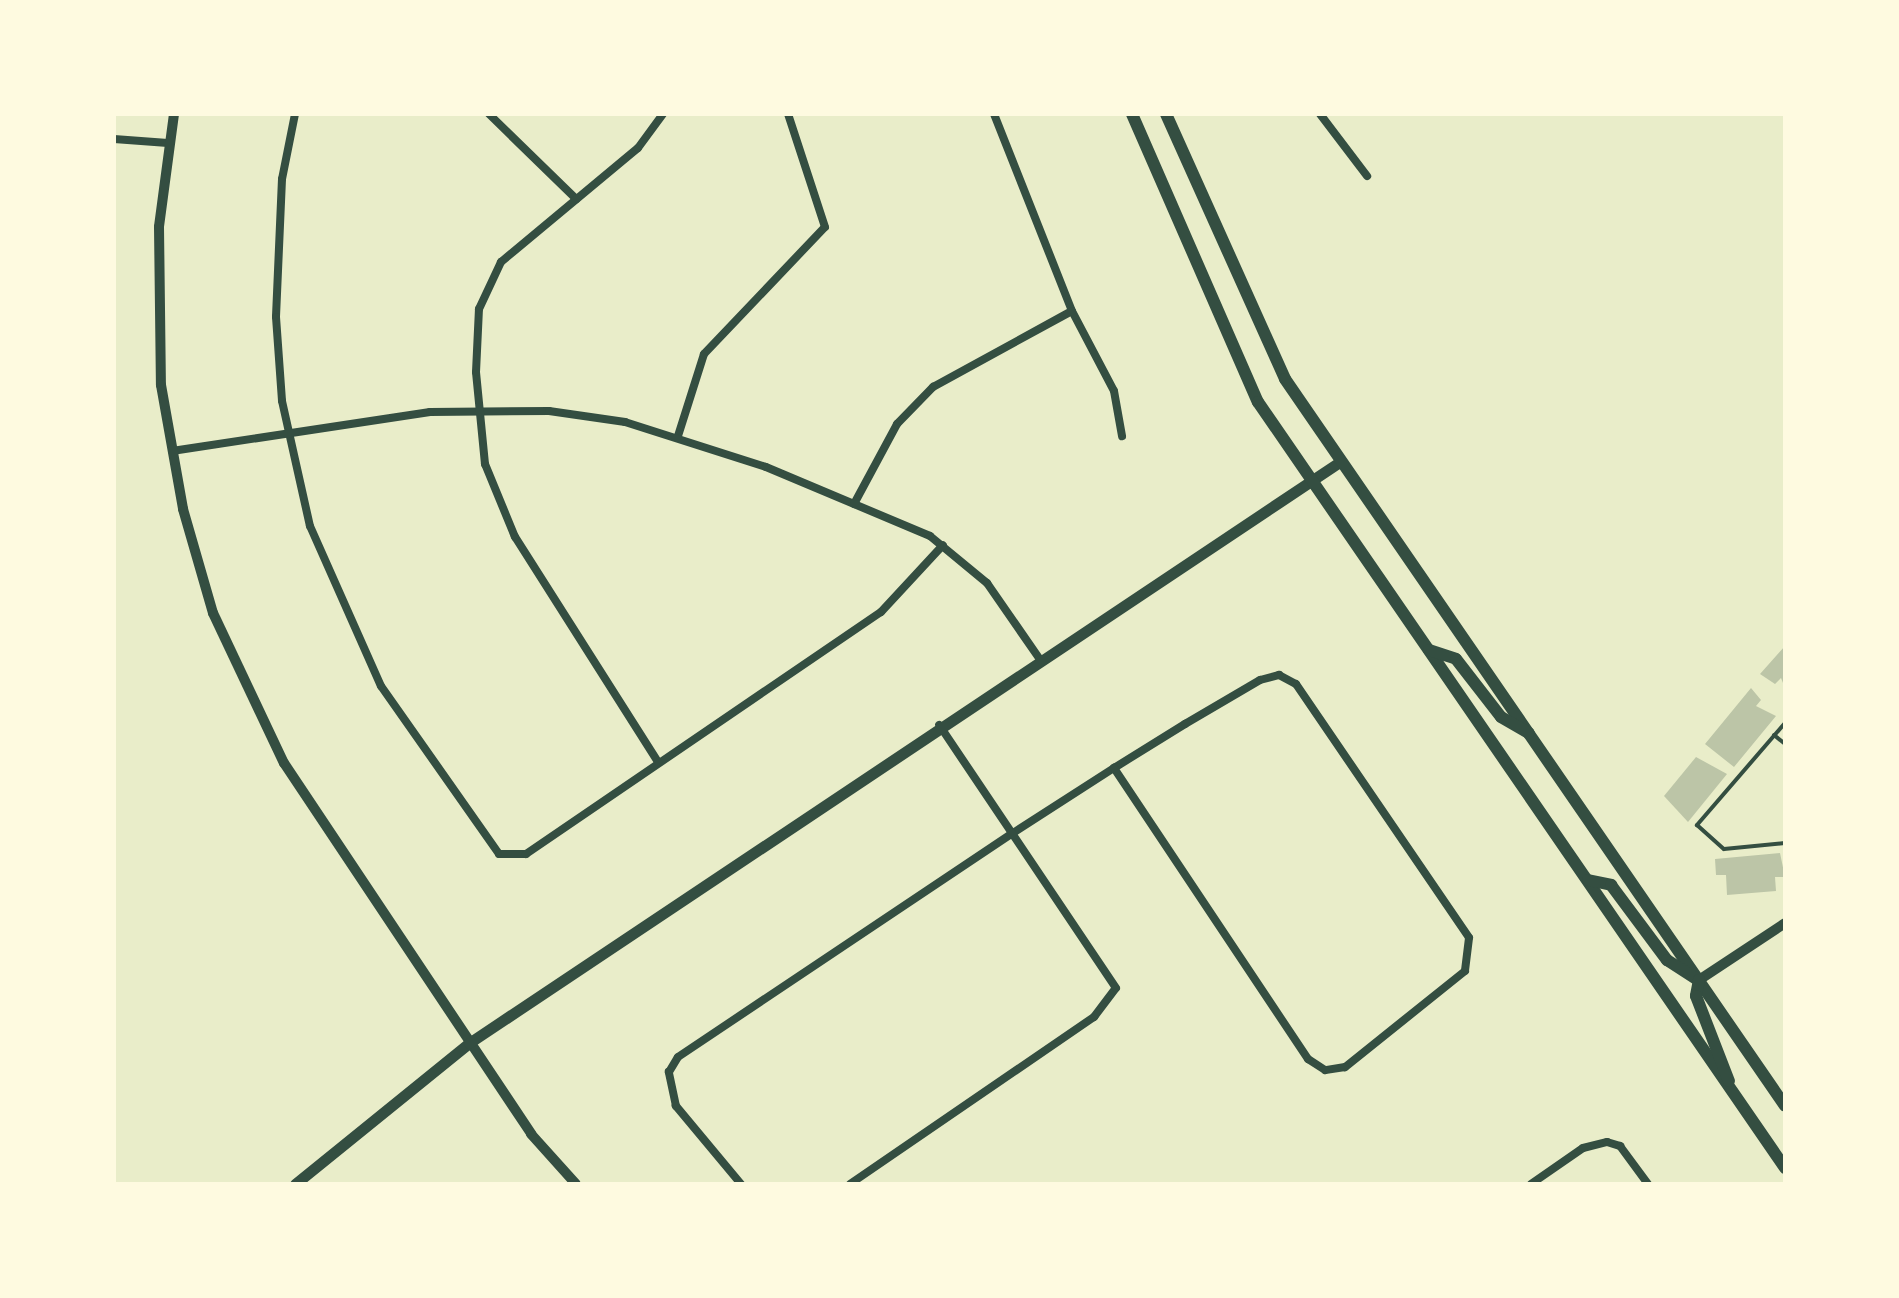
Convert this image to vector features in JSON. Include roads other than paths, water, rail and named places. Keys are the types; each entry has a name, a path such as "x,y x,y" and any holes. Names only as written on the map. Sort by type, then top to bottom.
{"main road":[{"path":"1132,114 1252,390 1310,481 1785,1168"},
{"path":"1166,114 1285,379 1785,1106"},
{"path":"295,1184 469,1043 1039,658 1341,461"},
{"path":"1429,650 1456,659 1501,717 1529,733"},
{"path":"1588,880 1611,885 1667,960 1699,980"},
{"path":"1699,980 1696,996 1728,1064 1729,1085"}],"street":[{"path":"174,114 168,143 156,315 172,451 197,566 258,712 469,1043 531,1134 576,1184"},
{"path":"295,114 277,249 287,431 310,526 363,653 488,845 512,858 658,762 881,612 943,545"},
{"path":"489,114 576,199"},
{"path":"658,762 515,537 487,474 477,410 479,309 489,283 520,242 638,148 663,114"},
{"path":"678,436 704,354 825,227 788,114"},
{"path":"994,114 1072,311 1114,391 1122,436"},
{"path":"1320,114 1367,176"},
{"path":"114,139 168,143"},
{"path":"854,504 897,424 933,387 1072,311"},
{"path":"172,451 287,431 477,410 549,411 678,436 854,504 943,545 987,583 1039,658"},
{"path":"741,1184 676,1106 669,1072 678,1057 1013,833 1114,768 1260,680 1279,675 1296,684 1469,938 1471,954 1465,971 1345,1067 1325,1070 1308,1059 1114,768"},
{"path":"850,1184 1094,1017 1116,988 939,725"},
{"path":"1699,980 1785,923"},
{"path":"1531,1184 1583,1148 1607,1142 1620,1146 1648,1184"}],"lane":[{"path":"1785,723 1697,825 1724,849 1785,843"},
{"path":"1774,735 1785,744"}]}
